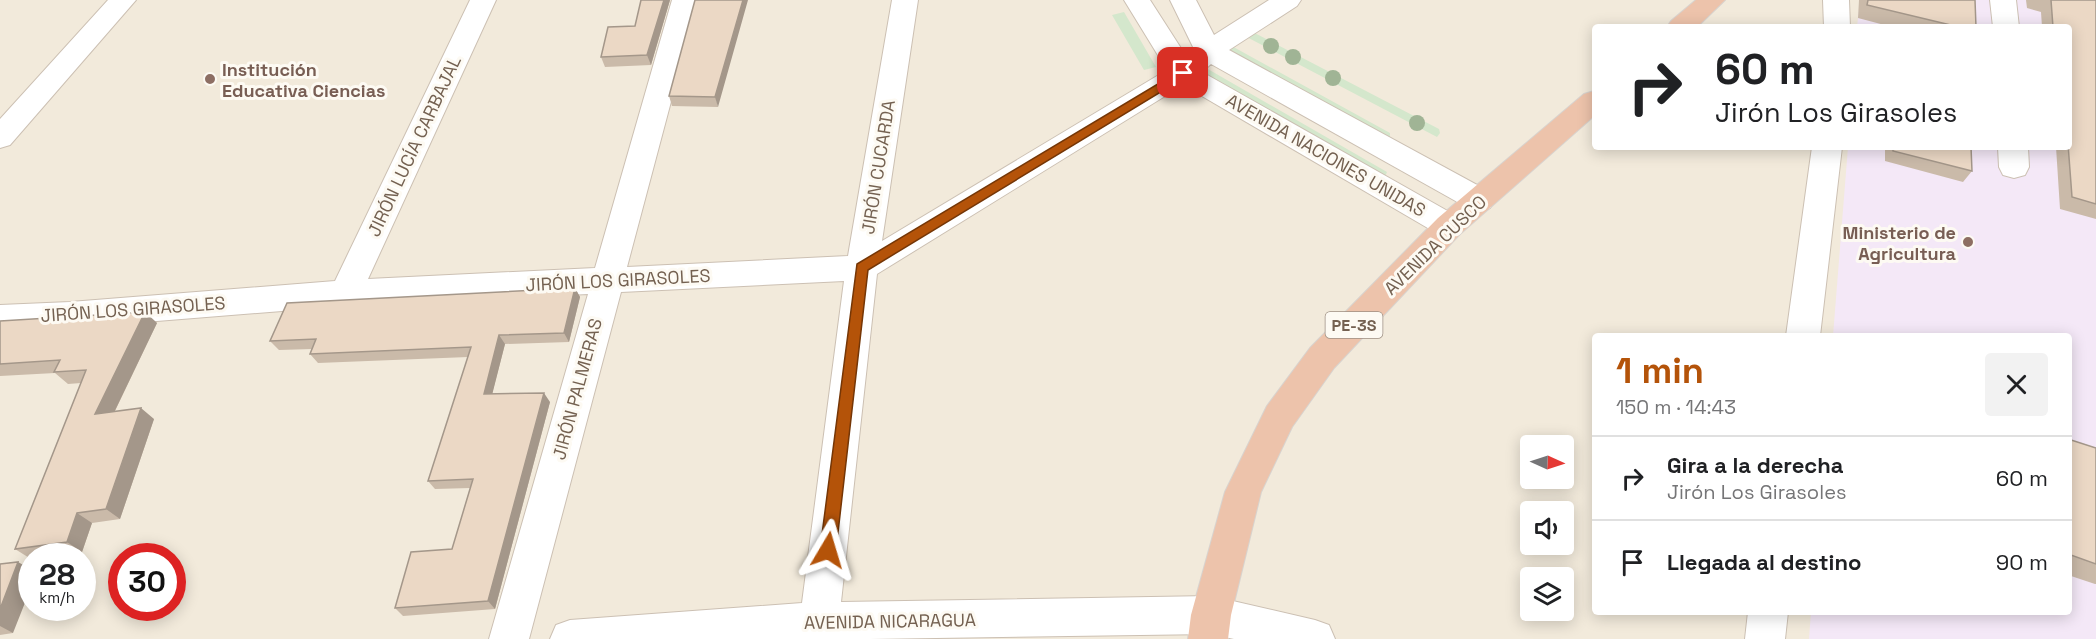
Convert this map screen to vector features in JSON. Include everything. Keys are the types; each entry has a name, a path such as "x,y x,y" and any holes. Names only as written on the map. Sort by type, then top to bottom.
{"highway":[{"path":"1684,24 1712,0"},
{"name":"AVENIDA CUSCO","path":"1210,627 1244,492 1279,417 1322,358 1449,226 1592,103"}],"street":[{"path":"0,138 123,0"},
{"name":"JIRÓN LUCÍA CARBAJAL","path":"345,293 483,0"},
{"name":"JIRÓN PALMERAS","path":"509,639 685,0"},
{"name":"JIRÓN CUCARDA","path":"819,621 862,268 905,0"},
{"name":"AVENIDA NACIONES UNIDAS","path":"1137,0 1183,73 1449,226"},
{"path":"1183,0 1209,51"},
{"name":"JIRÓN LOS GIRASOLES","path":"0,318 70,315 345,293 862,268 1183,73 1209,51 1288,0"},
{"path":"1836,0 1837,24"},
{"path":"2003,0 2006,24"},
{"name":"AVENIDA NACIONES UNIDAS","path":"1209,51 1479,200"},
{"path":"1803,333 1827,150"},
{"path":"1764,639 1768,615"},
{"name":"AVENIDA NICARAGUA","path":"570,639 819,621 1210,627 1316,639"}],"shaded area":[{"path":"0,0 2096,0 2096,639 0,639"},
{"name":"Ministerio de Agricultura","path":"1860,0 2096,0 2096,639 1809,639 1811,615 2072,615 2072,333 1833,333 1848,150 2072,150 2072,24 1857,24"}],"green space":[{"path":"1124,12 1156,67 1144,70 1112,15"},
{"path":"1245,28 1439,129 1440,133 1437,137 1239,33"},
{"path":"1228,44 1390,133 1390,138 1214,48"},
{"path":"1187,57 1387,172 1384,179 1176,59"}],"building":[{"path":"641,0 664,0 647,55 601,57 608,27 635,26"},
{"path":"695,0 743,0 715,97 669,96"},
{"path":"1868,0 1975,0 1976,24 1946,24 1867,5"},
{"path":"2051,0 2096,0 2096,204 2072,197 2068,150 2072,150 2072,24 2053,24"},
{"path":"1971,150 1972,171 1893,151"},
{"path":"575,288 564,333 499,335 484,394 544,393 488,601 395,608 411,552 452,549 473,479 428,481 471,347 310,354 316,339 270,341 287,303"},
{"path":"145,312 95,414 141,408 106,509 77,513 67,542 18,543 18,549 15,549 86,370 54,372 60,360 0,364 0,321"},
{"path":"2072,440 2096,448 2096,564 2072,555"},
{"path":"18,562 0,609 0,564"}],"place":[{"name":"Institución Educativa Ciencias","path":"210,79"},
{"name":"Ministerio de Agricultura","path":"1968,242"}],"route":[{"path":"828,550 862,268 1183,73"}]}
